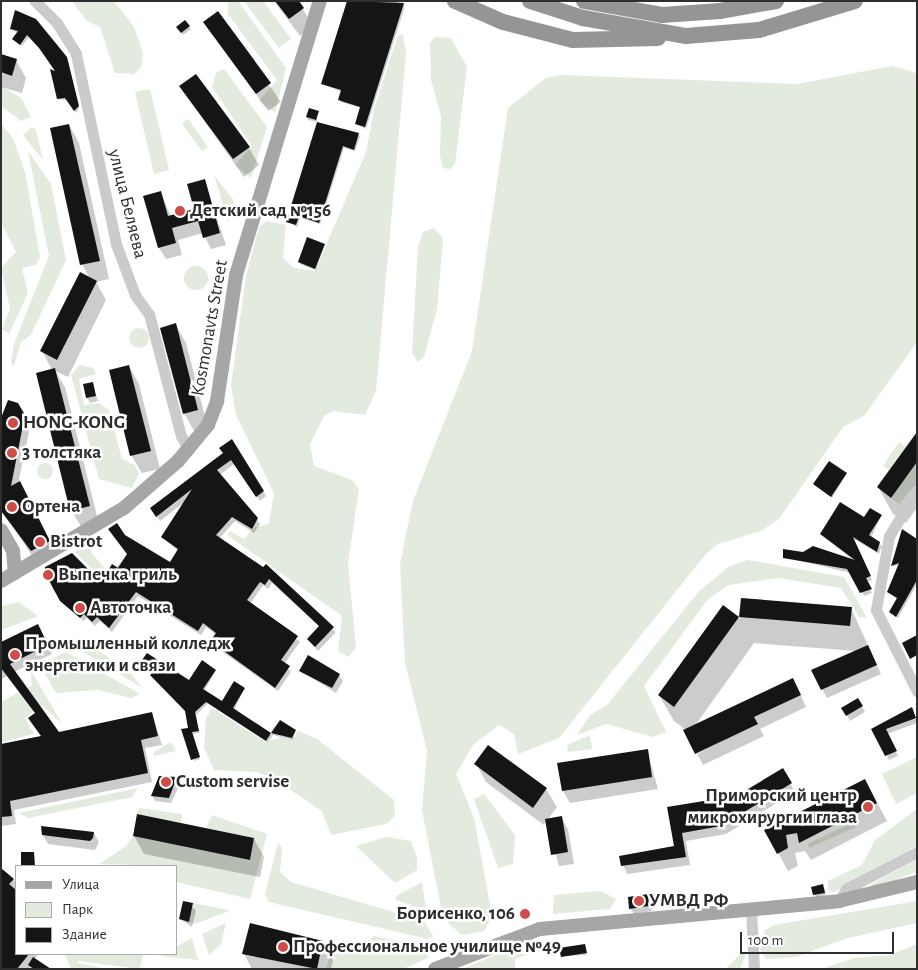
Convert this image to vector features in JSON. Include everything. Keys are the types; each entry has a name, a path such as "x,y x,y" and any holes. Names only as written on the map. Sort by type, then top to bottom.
{"highway":[{"path":"455,1 503,22 573,40 621,42 672,35 759,30 855,1"},
{"path":"530,1 583,18 672,35"},
{"path":"584,1 662,15 744,9 776,1"}],"main road":[{"name":"Kosmonavts Street","path":"1,580 122,510 189,450 213,414 236,275 320,1"},
{"path":"1,530 13,551 15,573"},
{"path":"435,969 540,929 839,902 917,882"}],"street":[{"name":"улица Беляева","path":"35,1 62,29 76,54 116,244 135,295 149,314 181,436 189,450"},
{"path":"917,490 889,536 876,610 917,691"},
{"path":"839,902 846,890 917,852"},
{"path":"751,910 754,969"}],"green space":[{"path":"72,1 113,1 119,7 134,27 143,53 142,66 134,74 115,73 100,27 87,21"},
{"path":"228,1 238,1 286,68 275,113 259,101 277,80 228,14"},
{"path":"244,1 263,1 291,39 279,48"},
{"path":"398,35 403,35 406,53 376,391 365,415 334,411 324,416 310,444 314,466 352,480 359,489 348,563 356,648 348,657 338,651 342,616 227,535 230,531 244,539 255,527 269,524 274,493 236,415 231,385 246,276 259,227 267,221 286,225 283,258 294,268 315,271 366,152 374,109"},
{"path":"435,37 451,38 467,67 455,164 450,169 443,168 440,156 441,116 431,80 430,43"},
{"path":"892,66 917,73 917,342 864,416 843,427 779,519 761,531 718,544 705,555 559,738 518,754 514,734 499,725 473,745 456,774 474,818 492,916 484,931 462,935 443,918 422,810 427,751 405,662 400,564 413,501 472,351 508,108 546,78 561,75 797,84"},
{"path":"224,69 267,127 251,178 235,165 252,146 212,87 216,73"},
{"path":"1,86 21,98 31,117 21,121 1,106"},
{"path":"150,89 169,170 154,174 135,92"},
{"path":"188,119 208,147 202,151 182,124"},
{"path":"1,124 13,138 25,172 40,257 36,265 22,268 28,293 9,334 2,329 10,309 1,268 16,252 2,225"},
{"path":"32,127 36,130 43,160 23,135"},
{"path":"28,151 51,184 66,260 31,335 21,342 14,366 11,363 14,344 49,256"},
{"path":"214,175 234,201 228,222"},
{"path":"434,228 443,239 437,309 424,357 418,362 412,353 418,247 423,232"},
{"path":"196,266 204,270 208,278 204,286 196,290 188,286 184,278 188,270"},
{"path":"139,328 146,331 149,338 146,345 139,348 132,345 129,338 132,331"},
{"path":"80,365 93,368 96,374 79,379 84,405 99,403 109,410 122,459 135,465 139,474 132,488 99,479 71,375"},
{"path":"899,442 906,447 889,470 883,466"},
{"path":"917,462 917,483 899,504 891,498"},
{"path":"42,463 48,463 53,468 51,477 42,479 37,474 37,468"},
{"path":"94,540 91,552 106,570 102,579 75,552"},
{"path":"748,560 844,577 867,618 859,617 841,588 778,578 729,585 708,599 644,686 666,732 653,737 606,724 577,735 590,715 607,705 700,590 730,566"},
{"path":"18,602 38,616 1,630 2,606"},
{"path":"78,637 129,671 142,688 71,644"},
{"path":"66,652 140,694 131,698 98,690 56,693 40,665"},
{"path":"30,669 63,725 42,705 25,718 34,734 1,742 1,702 32,685"},
{"path":"212,708 266,742 282,737 292,740 298,731 317,739 394,800 395,816 386,824 331,835 322,811 277,781 257,772 214,770 204,748 206,718"},
{"path":"590,735 592,749 568,752 567,745"},
{"path":"171,742 176,751 153,756 154,752"},
{"path":"917,757 917,793 896,804 882,774"},
{"path":"138,788 132,797 28,818 19,813"},
{"path":"484,794 515,835 513,864 498,868 474,799"},
{"path":"139,808 182,814 181,823 137,814"},
{"path":"917,809 917,846 834,892 828,891 828,881 862,865 875,840"},
{"path":"212,815 267,834 250,899 178,882 178,865 99,864 126,846 133,836 250,860 254,838 206,828"},
{"path":"853,822 856,827 809,848 808,844"},
{"path":"386,837 411,841 417,858 417,870 395,883 356,846"},
{"path":"278,843 282,848 280,872 291,882 424,921 433,936 428,939 269,902 265,894"},
{"path":"917,859 917,872 875,887 870,885"},
{"path":"422,882 426,910 395,900 396,896"},
{"path":"601,891 616,899 610,909 553,914 554,895"},
{"path":"917,901 917,923 848,938 796,957 766,959 760,950 765,930 774,925"},
{"path":"193,903 229,911 195,924 189,922"},
{"path":"226,923 221,944 209,955 202,934"},
{"path":"374,936 425,947 428,958 403,969 326,969 333,945 358,949"},
{"path":"192,938 198,960 158,956 178,955 178,946"},
{"path":"553,941 557,945 515,959 515,969 462,969 498,954"},
{"path":"917,944 917,969 822,969 854,958 890,955"},
{"path":"747,952 740,969 726,969 741,953"},
{"path":"65,955 77,955 78,963 108,969 71,969"},
{"path":"77,955 143,955 140,969 78,961"}],"building":[{"path":"275,1 299,1 304,8 289,19"},
{"path":"347,1 404,3 365,127 355,124 360,107 338,100 341,90 321,84"},
{"path":"15,10 36,19 67,57 79,106 74,111 65,98 57,99 50,69 55,71 39,48 27,35 20,45 12,39 18,31 10,29"},
{"path":"218,11 271,83 256,94 203,22"},
{"path":"185,20 190,26 181,33 176,27"},
{"path":"1,54 17,59 12,76 1,72"},
{"path":"196,74 250,147 233,159 179,86"},
{"path":"309,108 319,111 316,120 306,117"},
{"path":"317,122 359,133 354,150 343,146 319,223 299,216 296,225 286,222"},
{"path":"69,124 100,261 80,265 50,128"},
{"path":"205,179 220,233 203,238 198,221 172,228 176,243 158,248 143,196 161,191 168,216 194,209 187,184"},
{"path":"307,237 325,244 315,269 298,262"},
{"path":"80,272 97,281 57,360 40,351"},
{"path":"176,323 198,410 183,414 160,328"},
{"path":"129,365 151,451 130,456 109,370"},
{"path":"55,368 90,506 70,511 36,373"},
{"path":"93,382 96,396 86,398 83,384"},
{"path":"8,400 18,403 25,415 11,486 20,481 50,541 31,551 1,511 1,418"},
{"path":"917,432 917,462 891,498 877,487"},
{"path":"232,439 264,491 256,497 231,460 217,470 258,518 252,529 232,517 216,535 263,567 266,564 334,627 315,647 307,639 319,626 269,579 265,585 260,582 247,600 298,636 281,660 290,666 275,688 210,641 216,633 203,623 198,631 136,592 109,628 97,617 92,622 84,614 80,618 60,601 45,573 45,567 72,553 101,582 112,564 118,568 127,554 108,529 117,523 125,535 170,562 178,549 161,537 192,489 156,517 150,508 223,453 219,448"},
{"path":"829,461 847,473 831,497 813,484"},
{"path":"840,502 864,517 870,508 882,515 869,535 880,542 877,552 853,537 871,576 866,578 872,589 860,593 847,569 783,558 783,549 803,552 813,546 855,560 820,534"},
{"path":"902,529 917,539 917,580 896,617 889,612 897,598 887,592 899,563 891,566"},
{"path":"741,598 852,607 850,626 739,617"},
{"path":"723,605 739,617 674,707 658,695"},
{"path":"38,624 48,645 10,664 59,732 152,712 158,736 141,740 148,773 10,801 12,816 1,817 1,744 41,736 28,718 35,713 1,668 1,642"},
{"path":"917,635 917,655 910,659 902,643"},
{"path":"868,645 877,665 821,690 811,670"},
{"path":"147,653 189,680 202,660 216,670 203,689 222,701 234,681 245,688 233,708 271,733 266,741 206,702 195,712 199,731 192,732 200,757 191,760 181,729 188,728 185,711 150,675 156,669 142,660"},
{"path":"308,655 340,674 332,688 299,671"},
{"path":"793,678 801,695 754,717 758,724 695,754 683,730"},
{"path":"858,698 863,706 846,716 841,708"},
{"path":"912,707 916,718 886,729 897,751 885,756 871,729"},
{"path":"280,720 296,730 292,738 271,733"},
{"path":"488,745 547,788 533,808 474,764"},
{"path":"648,749 652,777 562,791 557,763"},
{"path":"783,768 792,783 721,826 682,833 686,857 621,866 619,856 674,846 667,807 716,799 718,807"},
{"name":"Custom servise","path":"159,776 177,777 169,798 151,796"},
{"path":"865,779 877,803 799,843 797,833 786,835 788,848 777,854 764,830"},
{"path":"137,814 254,838 250,860 133,836"},
{"path":"562,816 568,852 551,855 545,819"},
{"path":"41,826 94,832 93,838 90,841 42,835"},
{"path":"21,852 34,852 35,865 21,865"},
{"path":"1,868 14,879 9,884 15,889 15,955 28,955 17,969 1,969"},
{"path":"823,884 825,893 813,895 811,887"},
{"name":"УМВД РФ","path":"648,894 649,906 629,909 628,897"},
{"path":"183,901 193,903 189,922 179,919"},
{"name":"Профессиональное училище №49","path":"250,923 323,941 317,969 242,954"},
{"path":"585,944 587,953 561,957 559,948"},
{"path":"33,957 51,969 34,969 28,965"}],"place":[{"name":"Детский сад №156","path":"180,211"},
{"name":"HONG-KONG","path":"13,423"},
{"name":"3 толстяка","path":"12,453"},
{"name":"Ортена","path":"12,507"},
{"name":"Bistrot","path":"40,542"},
{"name":"Выпечка гриль","path":"48,575"},
{"name":"Автоточка","path":"80,608"},
{"name":"Промышленный колледж энергетики и связи","path":"15,655"},
{"name":"Custom servise","path":"166,782"},
{"name":"Приморский центр микрохирургии глаза","path":"868,807"},
{"name":"УМВД РФ","path":"639,901"},
{"name":"Борисенко, 106","path":"525,914"},
{"name":"Профессиональное училище №49","path":"283,947"}]}
